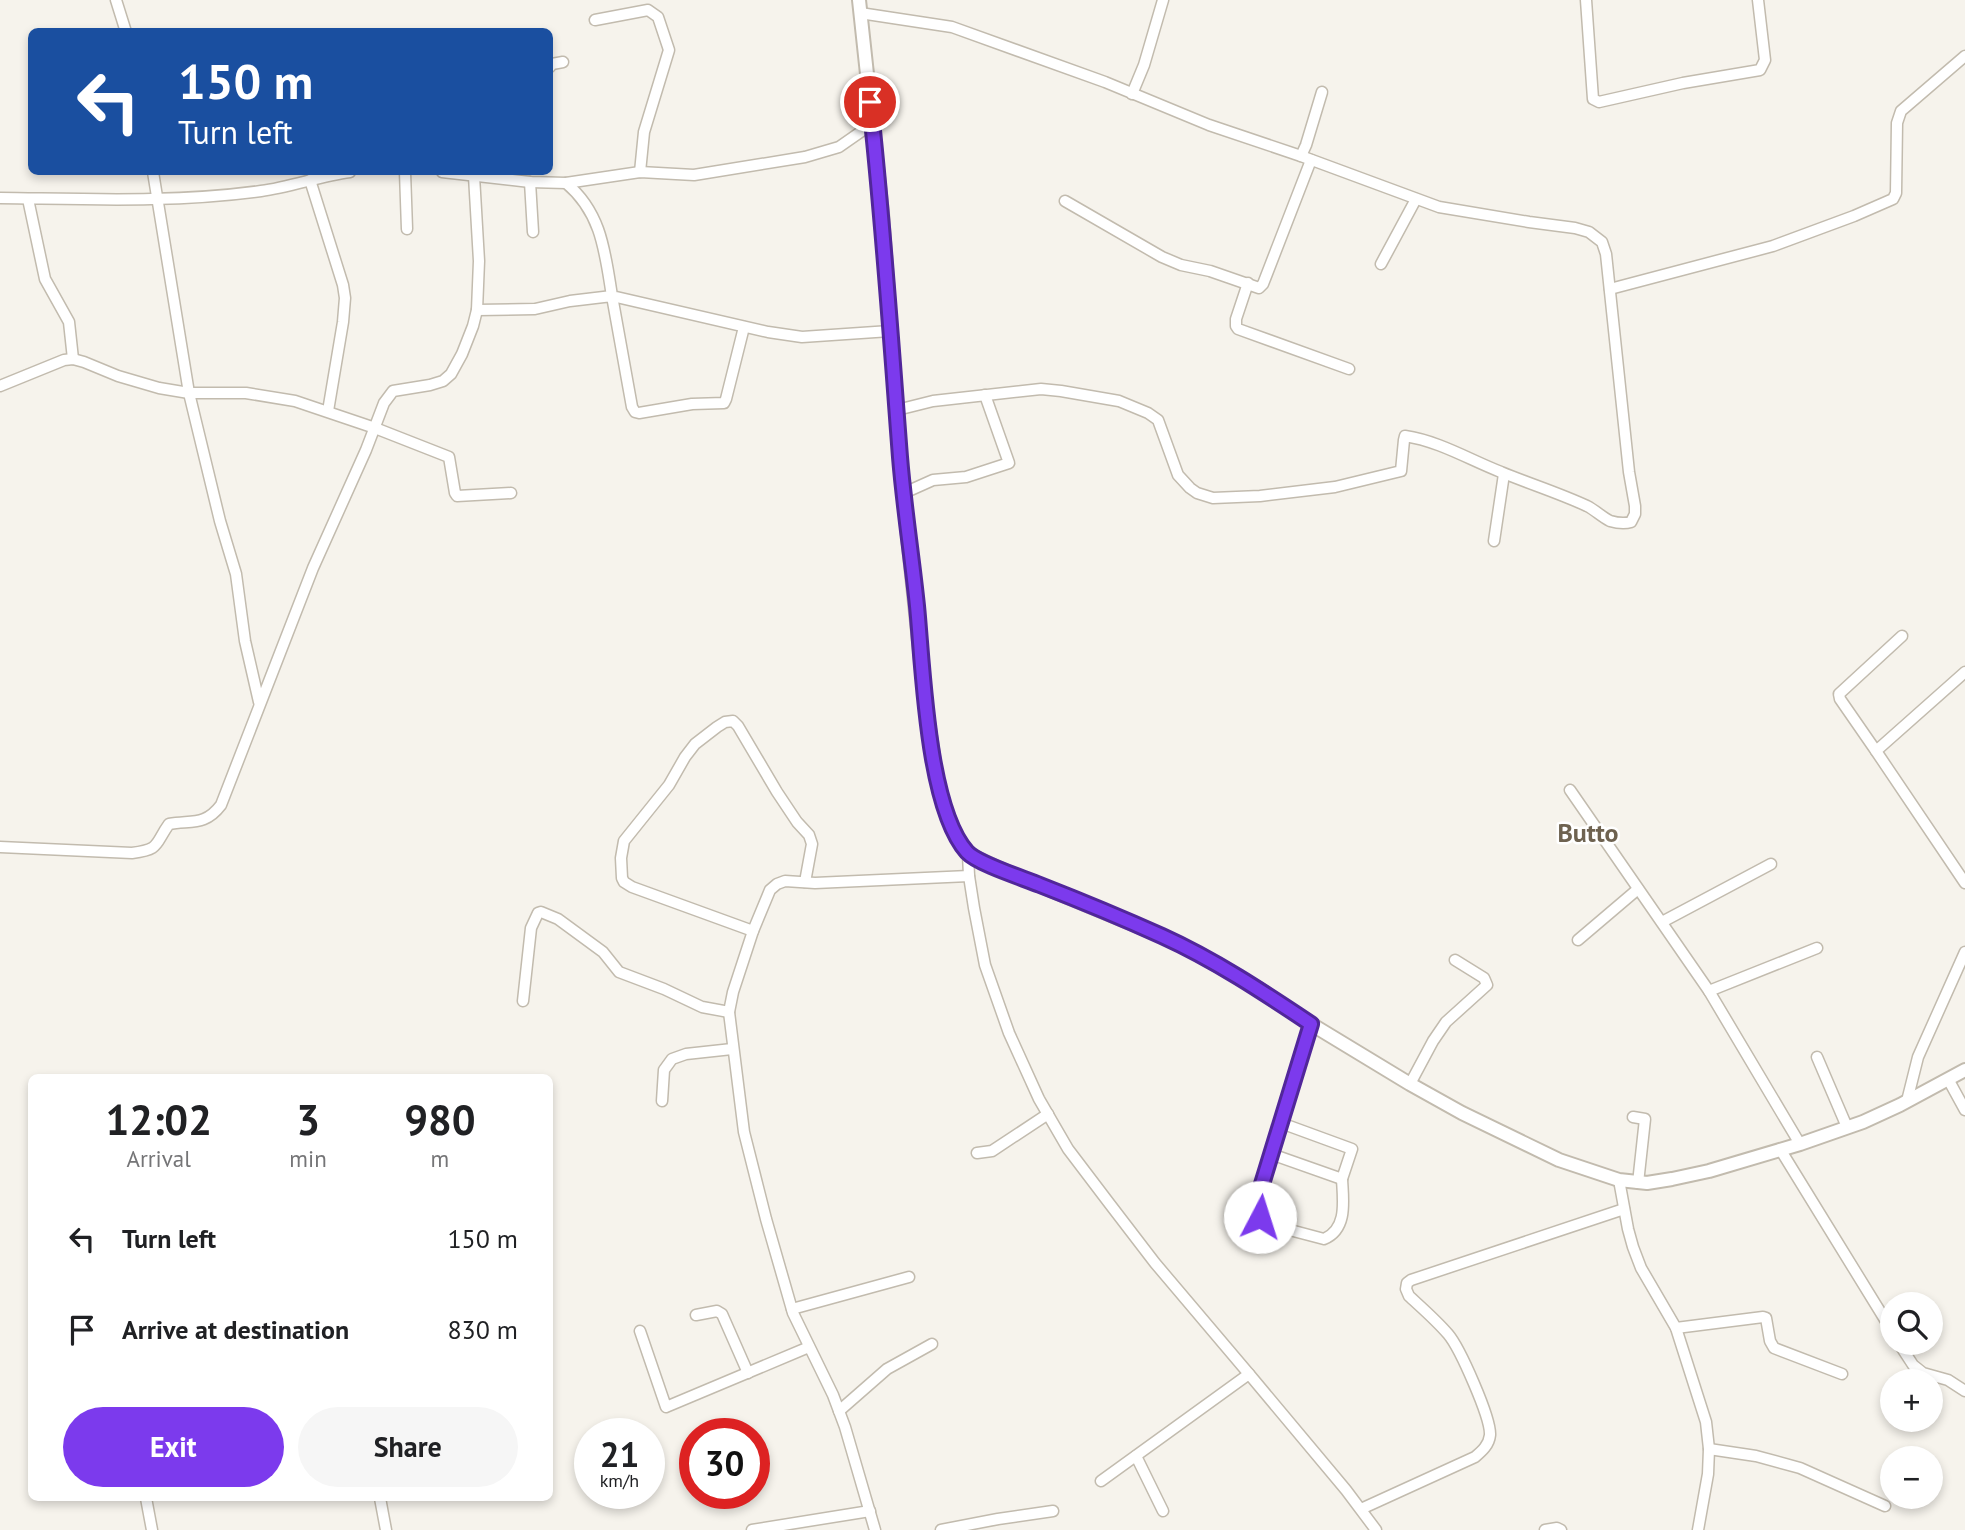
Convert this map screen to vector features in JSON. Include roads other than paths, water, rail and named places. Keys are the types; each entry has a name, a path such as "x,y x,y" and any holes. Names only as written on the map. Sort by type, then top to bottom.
{"street":[{"path":"116,0 125,28"},
{"path":"1132,94 1144,65 1163,0"},
{"path":"1586,0 1593,99 1596,102 1760,70 1765,60 1758,0"},
{"path":"897,410 933,401 1030,390 1061,391 1119,401 1158,420 1178,475 1189,488 1213,498 1261,496 1335,487 1401,471 1405,436 1430,442 1591,508 1613,522 1626,523 1634,519 1635,506 1605,246 1589,232 1575,228 1451,210 1416,199 1209,125 951,27 859,6 881,213 890,331 904,494 926,708 936,775 944,806 968,854 969,876 985,965 1009,1033 1039,1099 1068,1149 1155,1263 1264,1389 1376,1530"},
{"path":"595,20 648,10 659,17 663,27 669,50 644,132 640,172"},
{"path":"1610,289 1773,246 1893,199 1896,193 1897,124 1901,111 1965,56"},
{"path":"553,64 563,62"},
{"path":"1065,201 1162,257 1258,288 1263,284 1306,158 1306,145 1322,92"},
{"path":"478,175 530,182 566,183 640,172 694,175 805,157 839,147 872,124"},
{"path":"154,175 189,393 220,521 236,574 245,641 259,702"},
{"path":"0,198 158,200 263,191 330,175"},
{"path":"405,175 407,229"},
{"path":"0,847 132,853 145,851 154,848 169,824 208,819 220,805 313,568 384,403 393,391 443,381 452,374 462,354 477,310 479,261 470,175"},
{"path":"310,180 345,298 328,411"},
{"path":"530,182 533,232"},
{"path":"566,183 583,199 600,233 635,412 692,404 724,403 744,327"},
{"path":"28,199 45,279 69,322 73,359"},
{"path":"1381,264 1416,199"},
{"path":"1248,283 1236,319 1238,329 1349,369"},
{"path":"477,310 534,309 570,300 612,296 744,327 802,337 890,331"},
{"path":"0,386 64,360 73,359 159,388 189,393 246,393 295,401 449,457 457,496 511,493"},
{"path":"904,494 933,480 974,475 1009,463 985,395"},
{"path":"1494,541 1504,474"},
{"path":"1902,636 1839,694 1840,699 1965,883"},
{"path":"1875,751 1965,672"},
{"path":"752,931 632,887 622,878 624,841 669,785 695,744 725,722 733,721 738,726 777,792 809,835 812,844 805,882"},
{"path":"1570,790 1709,991 1800,1144"},
{"path":"968,854 1196,953 1462,1113 1559,1160 1619,1180 1657,1182 1709,1171 1800,1144 1863,1122 1965,1070"},
{"path":"1662,922 1771,864"},
{"path":"875,1530 839,1411 792,1309 766,1219 744,1132 729,1012 752,931 770,890 777,884 785,881 969,876"},
{"path":"1578,940 1638,889"},
{"path":"523,1001 531,928 541,912 558,919 603,952 619,972 702,1007 729,1012"},
{"path":"1709,991 1817,948"},
{"path":"1908,1101 1918,1057 1965,952"},
{"path":"1410,1084 1446,1022 1487,985 1484,978 1455,960"},
{"path":"1281,1123 1352,1149 1342,1179 1342,1218 1337,1230 1324,1239 1267,1224 1257,1213 1262,1184 1311,1024"},
{"path":"662,1101 664,1070 672,1059 686,1054 732,1049"},
{"path":"1817,1058 1847,1127"},
{"path":"1948,1079 1965,1110"},
{"path":"977,1153 992,1151 1048,1114"},
{"path":"1633,1117 1645,1119 1638,1182"},
{"path":"1780,1149 1880,1312"},
{"path":"1271,1154 1342,1179"},
{"path":"1619,1180 1623,1209 1641,1268 1676,1328 1706,1422 1708,1474 1698,1530"},
{"path":"1361,1509 1475,1457 1488,1442 1490,1433 1479,1397 1459,1350 1449,1335 1409,1296 1407,1283 1623,1209"},
{"path":"792,1309 909,1277"},
{"path":"696,1315 717,1311 722,1314 748,1373"},
{"path":"1676,1328 1763,1317 1766,1318 1774,1348 1842,1374"},
{"path":"640,1331 666,1407 809,1347"},
{"path":"839,1411 887,1369 932,1344"},
{"path":"1906,1355 1923,1373 1948,1380 1965,1391"},
{"path":"1101,1481 1249,1374"},
{"path":"1709,1449 1756,1456 1800,1468 1880,1504"},
{"path":"1136,1456 1163,1510"},
{"path":"147,1501 152,1530"},
{"path":"381,1501 386,1530"},
{"path":"752,1530 870,1511"},
{"path":"941,1530 1053,1511"},
{"path":"1545,1530 1561,1530"}],"district":[{"name":"Butto","path":"1588,833"}]}
